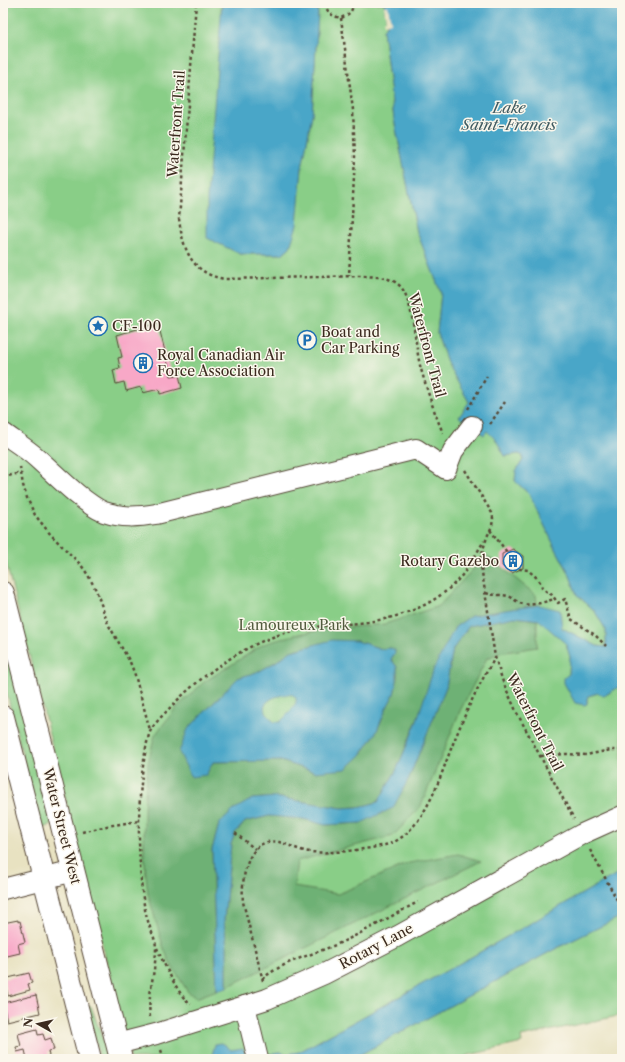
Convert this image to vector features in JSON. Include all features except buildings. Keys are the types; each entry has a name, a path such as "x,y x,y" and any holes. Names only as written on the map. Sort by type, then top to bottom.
{"main road":[{"name":"Water Street West","path":"3,593 119,1052"},
{"path":"3,717 90,1059"}],"street":[{"path":"11,438 36,457 88,502 103,511 130,517 156,514 416,450 446,469 453,452 476,420"},
{"name":"Rotary Lane","path":"119,1052 156,1034 267,999 324,974 586,842 622,816"},
{"path":"3,889 74,871"},
{"path":"245,1006 258,1059"}],"path":[{"name":"Waterfront Trail","path":"196,3 179,219 181,235 191,259 208,275 224,279 349,276 382,277 392,280 405,292 412,319 420,368 438,420 453,452 492,513 493,518 490,530 480,559 493,636 495,658 502,682 517,713 622,909"},
{"path":"326,3 327,10 330,14 341,18 350,13 353,3"},
{"path":"341,18 353,110 355,157 349,276"},
{"path":"476,420 487,376"},
{"path":"476,420 505,402"},
{"path":"11,438 27,498 35,514 51,535 88,575 96,590 108,624 130,662 135,675 150,730 144,757 139,821 141,881 147,920 163,963 188,1003 197,1005"},
{"path":"3,477 20,473"},
{"path":"490,530 520,569 528,570 537,578 542,588 552,595 558,603 565,599 571,619 595,635 606,646"},
{"path":"150,730 186,692 232,658 258,643 301,629 372,621 398,616 422,607 454,584 465,571 487,537"},
{"path":"486,595 508,596 522,604 537,603 554,599"},
{"path":"267,999 242,895 247,864 255,849 264,843 278,842 297,850 312,853 358,850 384,846 405,834 422,814 472,699 495,658"},
{"path":"541,756 566,754 586,755 610,750 622,750"},
{"path":"65,837 107,826 139,821"},
{"path":"235,833 255,849"},
{"path":"258,982 273,970 286,963 342,942 424,899"},
{"path":"156,946 150,1012 156,1034"}],"green space":[{"name":"Lamoureux Park","path":"3,3 222,3 221,8 240,254 282,254 290,247 297,217 302,168 312,115 318,13 316,3 384,3 387,24 383,30 394,119 417,232 441,293 437,333 448,365 469,402 472,426 484,434 487,431 496,440 505,456 519,454 523,456 523,460 516,471 515,481 529,494 569,573 577,595 594,610 606,630 606,647 597,646 562,628 570,657 569,674 587,703 588,696 598,693 604,696 622,685 622,871 475,955 299,1052 287,1054 280,1052 248,1059 231,1050 224,1044 211,1059 131,1059 3,551"},
{"path":"486,555 536,595 537,605 471,616 455,627 396,771 378,802 359,807 342,808 275,797 252,799 219,824 212,850 217,990 196,998 188,992 170,963 163,946 148,894 144,854 144,808 148,763 155,735 176,708 204,682 264,644 294,635 320,630 385,624 439,606","holes":["357,641 382,649 391,648 395,653 391,659 397,667 397,681 394,694 376,733 361,755 315,772 281,761 213,762 206,775 188,729 238,678 260,671 291,651 311,646"]},
{"path":"515,617 537,620 537,647 500,653 487,658 460,711 421,806 393,836 297,861 294,887 338,894 409,863 458,854 481,861 227,987 227,948 224,921 231,844 235,833 245,822 269,816 303,819 326,825 361,823 408,780 446,687 453,649 469,626"},
{"path":"3,631 52,825 41,829 3,678"},
{"path":"622,916 622,1015 521,1037 522,1043 469,1055 460,1059 352,1059 557,948"},
{"path":"91,1006 110,1059 100,1059 87,1007"}],"water":[{"path":"222,3 316,3 318,13 312,115 302,168 297,225 290,247 282,254 240,254 207,238 207,199"},
{"name":"Lake Saint-Francis","path":"384,3 622,3 622,685 604,696 598,693 588,696 587,704 584,705 575,703 564,683 564,678 569,674 570,657 566,644 539,620 515,617 469,626 453,649 446,687 408,780 393,808 361,823 325,825 303,819 269,816 245,822 235,833 231,844 224,921 227,948 227,987 217,990 212,850 219,824 235,809 252,799 275,797 342,808 359,807 378,802 396,771 415,726 434,668 455,627 471,616 539,605 560,610 562,628 597,646 606,647 606,630 594,610 577,595 569,573 529,494 515,481 516,471 523,460 523,456 519,454 505,456 496,440 487,431 484,435 459,417 469,402 448,365 437,333 441,293 417,232 394,119 383,30 387,24"},
{"path":"332,640 357,641 382,649 391,648 395,650 395,653 391,659 397,667 397,681 394,694 376,733 361,755 346,769 315,772 281,761 213,762 206,775 191,777 179,752 188,729 238,678 260,671 291,651","holes":["289,694 294,696 296,699 294,707 280,722 274,722 267,714 264,707 268,701 278,696"]},
{"path":"622,871 622,916 557,948 352,1059 257,1059 280,1052 287,1054 299,1052 475,955"},
{"path":"215,1044 224,1044 231,1050 243,1048 248,1059 211,1059"}],"pier":[{"path":"384,6 388,6 391,23 384,25 384,21 386,20"}],"place":[{"name":"CF-100","path":"98,326"},
{"name":"Boat and Car Parking","path":"307,340"},
{"name":"Royal Canadian Air Force Association","path":"143,363"},
{"name":"Rotary Gazebo","path":"513,561"}]}
